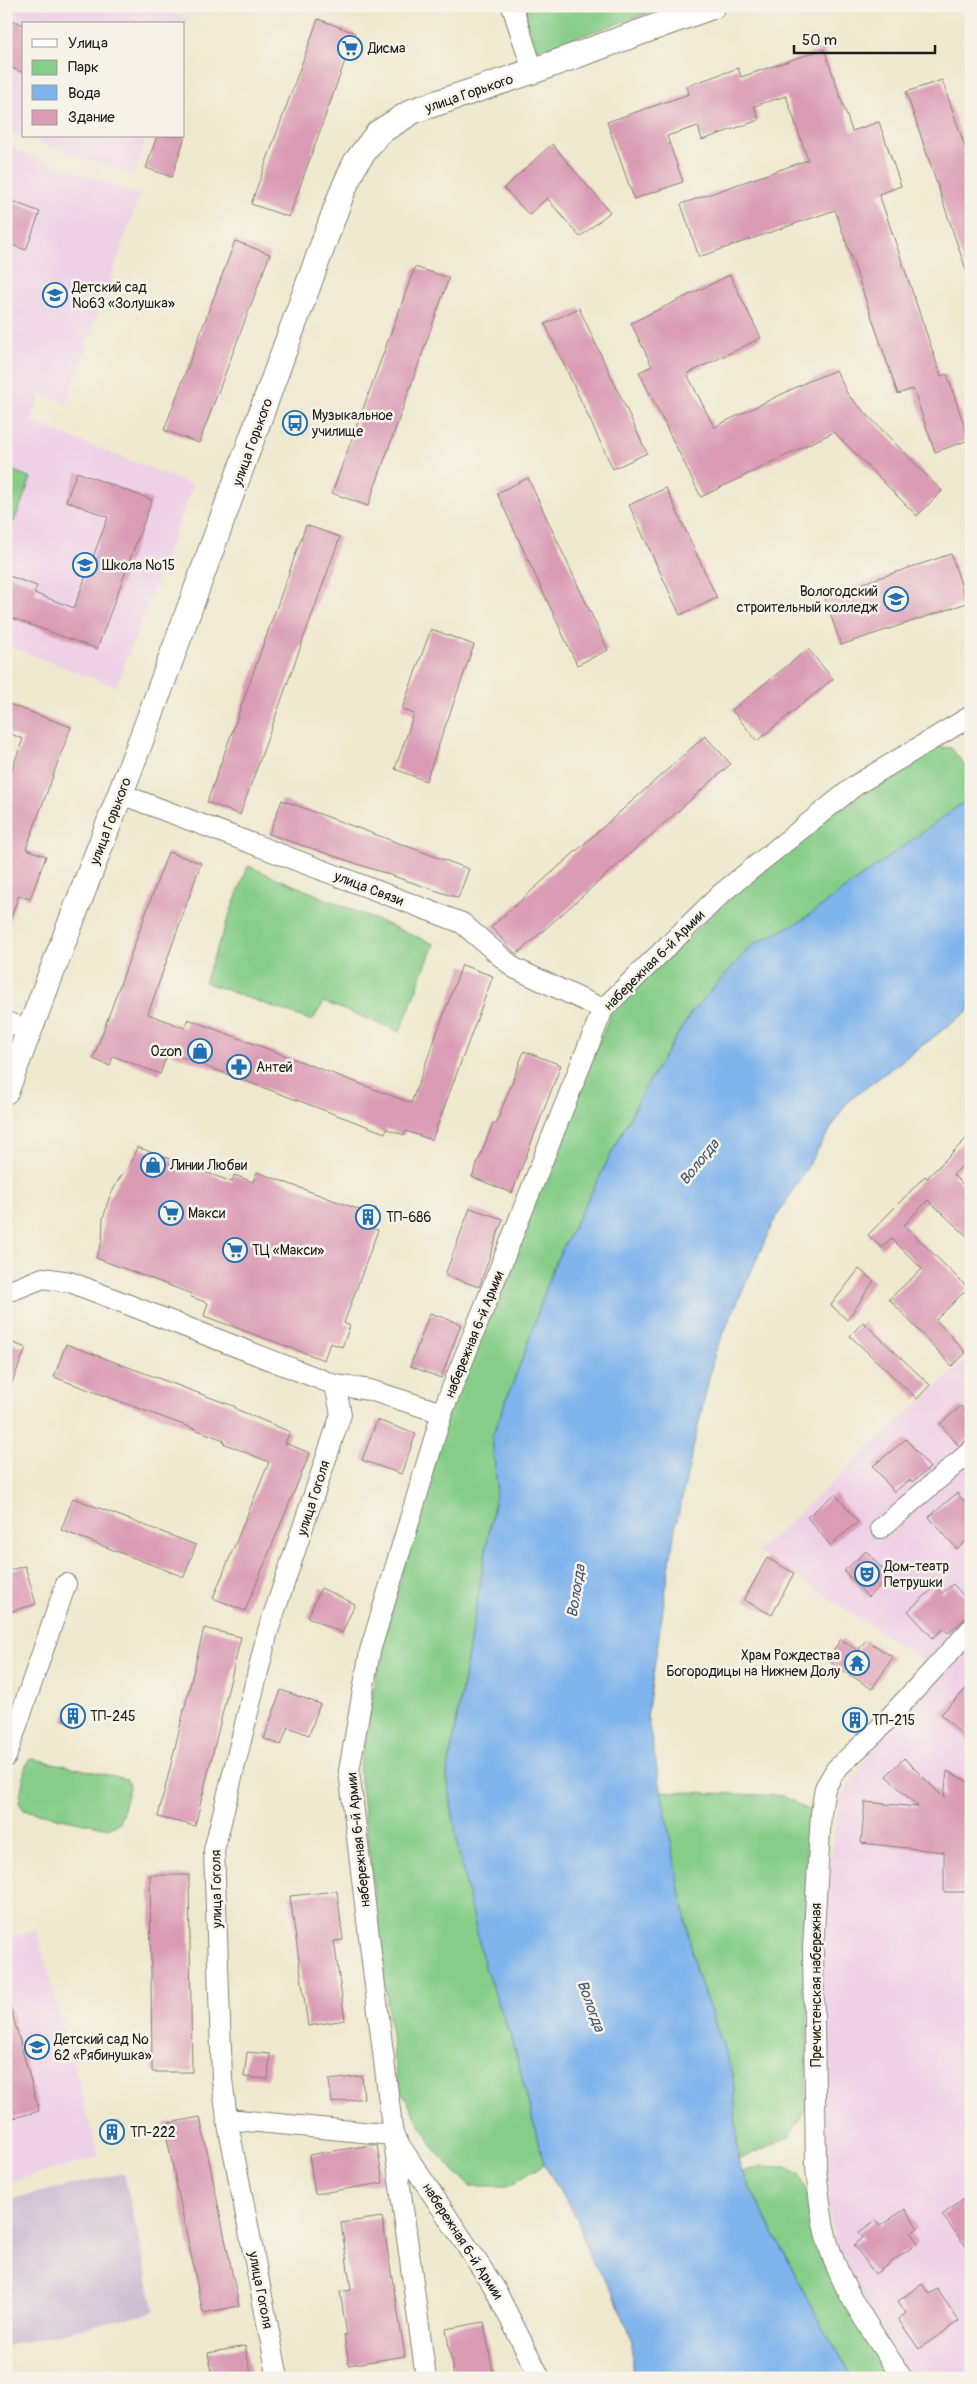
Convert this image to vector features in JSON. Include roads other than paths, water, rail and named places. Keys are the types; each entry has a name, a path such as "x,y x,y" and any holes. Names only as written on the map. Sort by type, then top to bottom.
{"street":[{"path":"512,6 533,71"},
{"name":"улица Горького","path":"6,1091 17,1026 121,794 343,190 356,162 378,134 413,111 533,71 712,6"},
{"name":"набережная 6-й Армии","path":"426,2378 393,2135 349,1771 370,1651 442,1413 603,1008 723,892 856,785 971,716"},
{"name":"улица Связи","path":"121,794 462,923 514,968 603,1008"},
{"path":"9,1290 43,1278 70,1282 335,1384 370,1390 442,1413"},
{"name":"улица Гоголя","path":"278,2378 227,2119 222,2079 214,1850 268,1631 341,1414 335,1384"},
{"path":"881,1528 971,1451"},
{"path":"6,1757 66,1584"},
{"name":"Пречистенская набережная","path":"902,2378 848,2291 825,2233 819,2201 816,2167 813,1948 821,1813 825,1788 836,1769 874,1734 971,1629"},
{"path":"227,2119 393,2135"},
{"name":"набережная 6-й Армии","path":"393,2135 494,2287 540,2378"}],"water":[{"name":"Вологда","path":"971,797 971,1009 847,1102 773,1223 715,1352 675,1529 647,1716 695,1968 733,2074 738,2160 742,2172 824,2330 853,2378 632,2378 632,2339 612,2290 590,2259 578,2221 544,2164 513,2042 485,1968 460,1859 447,1776 497,1486 492,1437 527,1346 553,1267 645,1088 691,1013 752,945 801,921"}],"place":[{"name":"Дисма","path":"350,48"},
{"name":"Детский сад №63 «Золушка»","path":"55,295"},
{"name":"Музыкальное училище","path":"295,423"},
{"name":"Школа №15","path":"85,565"},
{"name":"Вологодский строительный колледж","path":"896,599"},
{"name":"Ozon","path":"200,1051"},
{"name":"Антей","path":"239,1067"},
{"name":"Линии Любви","path":"153,1165"},
{"name":"Макси","path":"171,1213"},
{"name":"ТП-686","path":"368,1217"},
{"name":"ТЦ «Макси»","path":"235,1250"},
{"name":"Дом-театр Петрушки","path":"867,1574"},
{"name":"Храм Рождества Богородицы на Нижнем Долу","path":"857,1663"},
{"name":"ТП-245","path":"73,1716"},
{"name":"ТП-215","path":"855,1720"},
{"name":"Детский сад № 62 «Рябинушка»","path":"37,2047"},
{"name":"ТП-222","path":"112,2132"}]}
